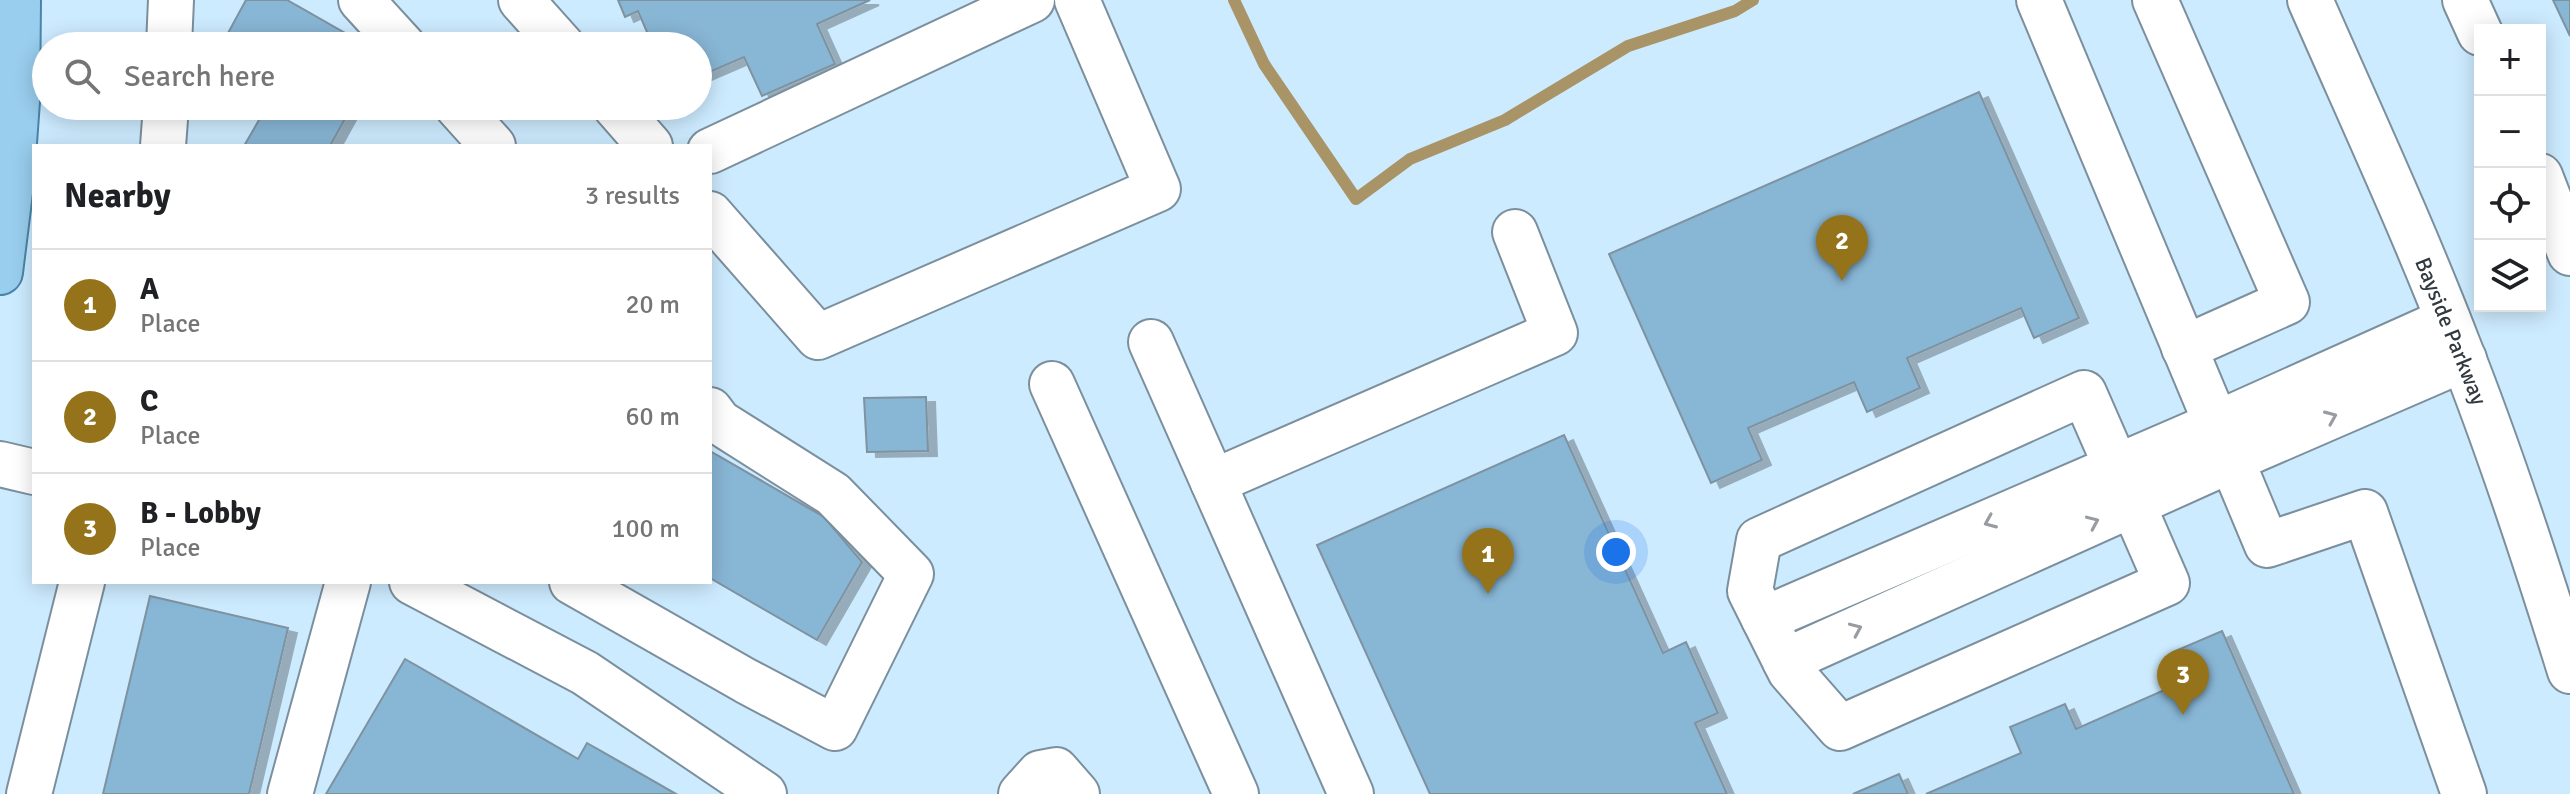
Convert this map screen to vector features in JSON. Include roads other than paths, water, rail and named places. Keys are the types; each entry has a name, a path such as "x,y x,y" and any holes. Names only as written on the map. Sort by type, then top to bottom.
{"main road":[{"path":"0,272 13,197 18,0"}],"street":[{"path":"170,32 171,0"},
{"path":"361,0 390,32"},
{"path":"521,0 550,32"},
{"path":"712,150 1032,0"},
{"path":"712,216 818,337 1158,189 1077,0"},
{"path":"2039,0 2267,545 2365,512 2464,794"},
{"path":"2155,0 2287,302 2184,348"},
{"name":"Bayside Parkway","path":"2310,0 2456,340 2568,657"},
{"path":"2465,0 2476,24"},
{"path":"163,144 165,120"},
{"path":"470,120 491,144"},
{"path":"627,120 648,144"},
{"path":"2546,191 2570,253"},
{"path":"1213,482 1555,333 1515,232"},
{"path":"1785,661 2124,486 2456,340"},
{"path":"1151,342 1351,794"},
{"path":"1052,384 1236,794"},
{"path":"2084,393 2167,583 1840,728 1790,671 1764,619 1750,591 1759,540 2084,393"},
{"path":"576,584 835,728 911,574 833,494 719,422 712,413"},
{"path":"0,464 32,472"},
{"path":"1764,619 2124,486"},
{"path":"29,794 82,584"},
{"path":"290,794 347,584"},
{"path":"416,584 585,673 764,794"},
{"path":"1021,794 1040,773 1056,770 1077,794"}],"waterway":[{"path":"1234,0 1264,64 1356,199 1410,159 1505,120 1628,46 1735,11 1753,0"}],"place":[{"name":"C","path":"1842,281"},
{"name":"A","path":"1488,594"},
{"name":"B - Lobby","path":"2183,715"}]}
